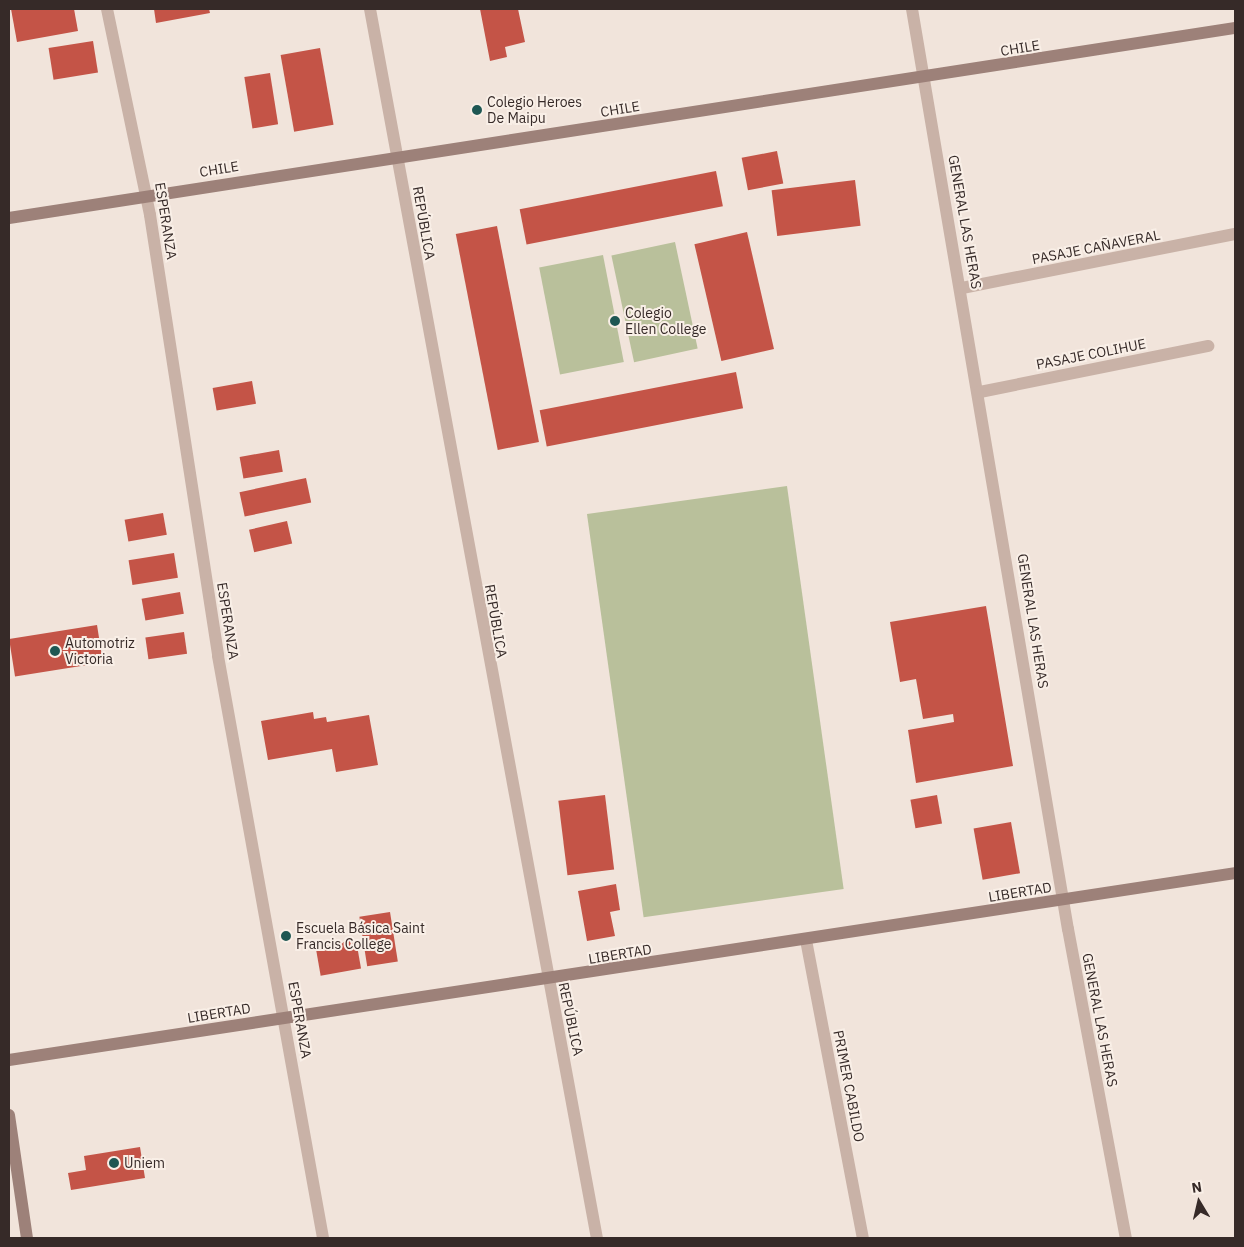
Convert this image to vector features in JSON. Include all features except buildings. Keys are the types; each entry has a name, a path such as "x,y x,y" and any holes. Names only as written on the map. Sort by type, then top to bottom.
{"street":[{"name":"ESPERANZA","path":"107,9 147,196 219,665 285,1019 323,1238"},
{"name":"REPÚBLICA","path":"370,9 548,981 597,1238"},
{"name":"GENERAL LAS HERAS","path":"912,9 980,392 1063,900 1126,1238"},
{"name":"CHILE","path":"9,218 397,157 924,78 1235,28"},
{"name":"PASAJE CAÑAVERAL","path":"962,288 1235,234"},
{"name":"PASAJE COLIHUE","path":"980,392 1208,346"},
{"name":"LIBERTAD","path":"9,1060 548,981 1235,873"},
{"name":"PRIMER CABILDO","path":"806,940 862,1238"},
{"path":"9,1116 28,1238"}],"green space":[{"path":"675,242 698,349 634,362 611,256"},
{"path":"603,255 624,362 560,374 539,267"},
{"path":"787,486 844,889 644,917 587,514"}],"place":[{"name":"Colegio Heroes De Maipu","path":"477,110"},
{"name":"Colegio Ellen College","path":"615,321"},
{"name":"Automotriz Victoria","path":"55,651"},
{"name":"Escuela Básica Saint Francis College","path":"286,936"},
{"name":"Uniem","path":"114,1163"}]}
